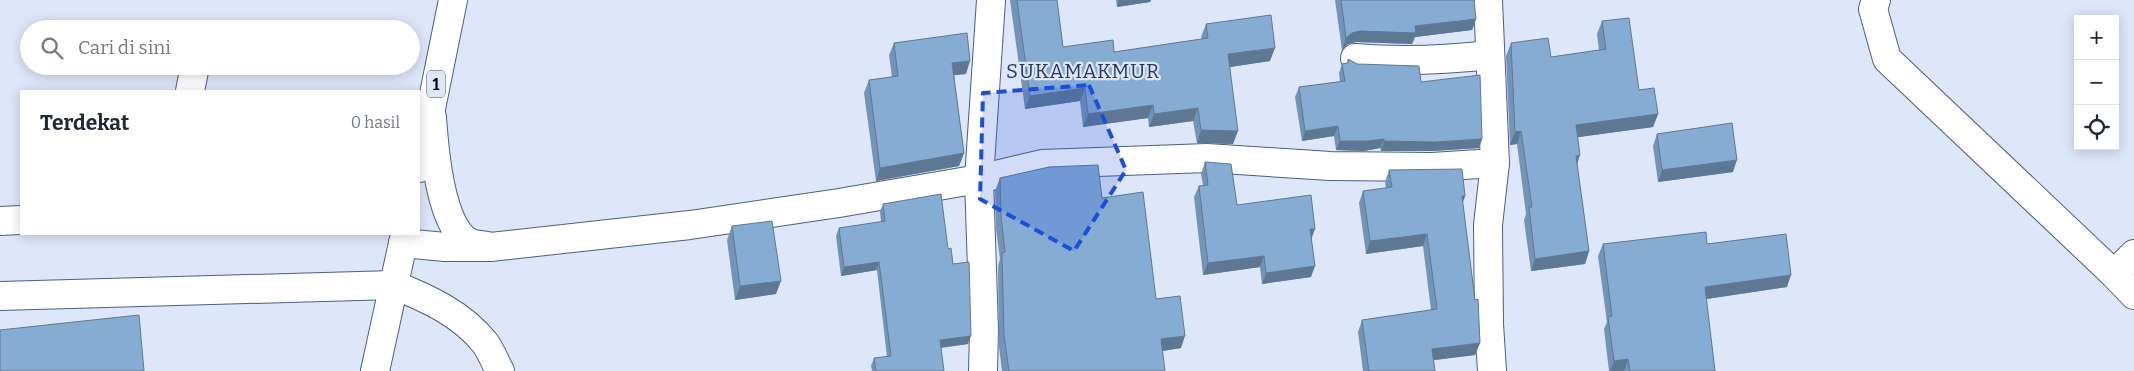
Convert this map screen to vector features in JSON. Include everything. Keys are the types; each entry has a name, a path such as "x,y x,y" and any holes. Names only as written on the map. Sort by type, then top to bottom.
{"street":[{"name":"1","path":"420,163 453,0"},
{"path":"983,371 984,330 979,179 991,0"},
{"path":"1488,0 1495,163 1488,226 1488,324 1492,371"},
{"path":"1876,0 1873,10 1887,59 2134,295"},
{"path":"1355,58 1393,62 1446,60 1490,55"},
{"path":"190,90 193,75"},
{"path":"431,108 442,196 453,223 470,243 490,247"},
{"path":"375,371 404,238 445,247 490,247 690,225 838,203 979,179 1042,164 1207,158 1330,166 1432,167 1495,163"},
{"path":"0,221 20,220"},
{"path":"2114,274 2134,254"},
{"path":"0,296 394,284 431,300 466,324 485,344 500,371"}],"highlighted area":[{"path":"1089,85 1126,170 1074,251 980,199 983,93"}],"building":[{"path":"1017,0 1057,0 1063,47 1113,40 1114,52 1208,38 1206,24 1271,15 1275,48 1228,54 1238,131 1201,130 1198,108 1154,114 1153,105 1088,114 1085,88 1030,96"},
{"path":"1341,0 1474,0 1476,19 1415,26 1416,33 1360,31 1352,33 1346,38"},
{"path":"1629,18 1639,90 1654,88 1658,114 1576,125 1580,155 1576,156 1589,251 1535,259 1529,207 1532,207 1521,131 1515,132 1511,43 1548,38 1551,57 1606,49 1602,21"},
{"path":"967,33 970,61 952,63 964,153 880,168 869,80 898,76 894,43"},
{"path":"1348,59 1357,64 1419,66 1421,82 1480,75 1482,139 1435,142 1384,141 1384,139 1340,141 1338,126 1305,131 1299,87 1345,81 1342,64 1348,63"},
{"path":"1732,123 1737,160 1662,170 1657,134"},
{"path":"1205,162 1231,164 1237,205 1311,195 1315,229 1310,229 1315,266 1266,273 1264,256 1208,263 1199,186 1208,185"},
{"path":"1098,165 1102,198 1143,192 1156,299 1180,296 1185,336 1161,339 1165,371 1009,371 1004,335 1002,253 1005,252 1001,216 1000,178 1049,167"},
{"path":"1462,169 1465,196 1462,196 1475,300 1478,299 1480,343 1432,349 1435,371 1369,371 1362,320 1437,309 1427,234 1370,241 1363,191 1392,187 1389,170"},
{"path":"941,194 948,249 951,248 953,264 969,262 971,336 940,340 944,371 876,371 874,358 891,356 879,262 844,267 839,228 885,221 883,204"},
{"path":"772,221 781,281 740,286 732,226"},
{"path":"1706,232 1707,244 1786,234 1791,275 1705,287 1715,371 1630,371 1628,359 1614,361 1608,317 1612,316 1603,244"},
{"path":"139,315 144,371 0,371 0,330"}],"district":[{"name":"SUKAMAKMUR","path":"1083,71"}]}
